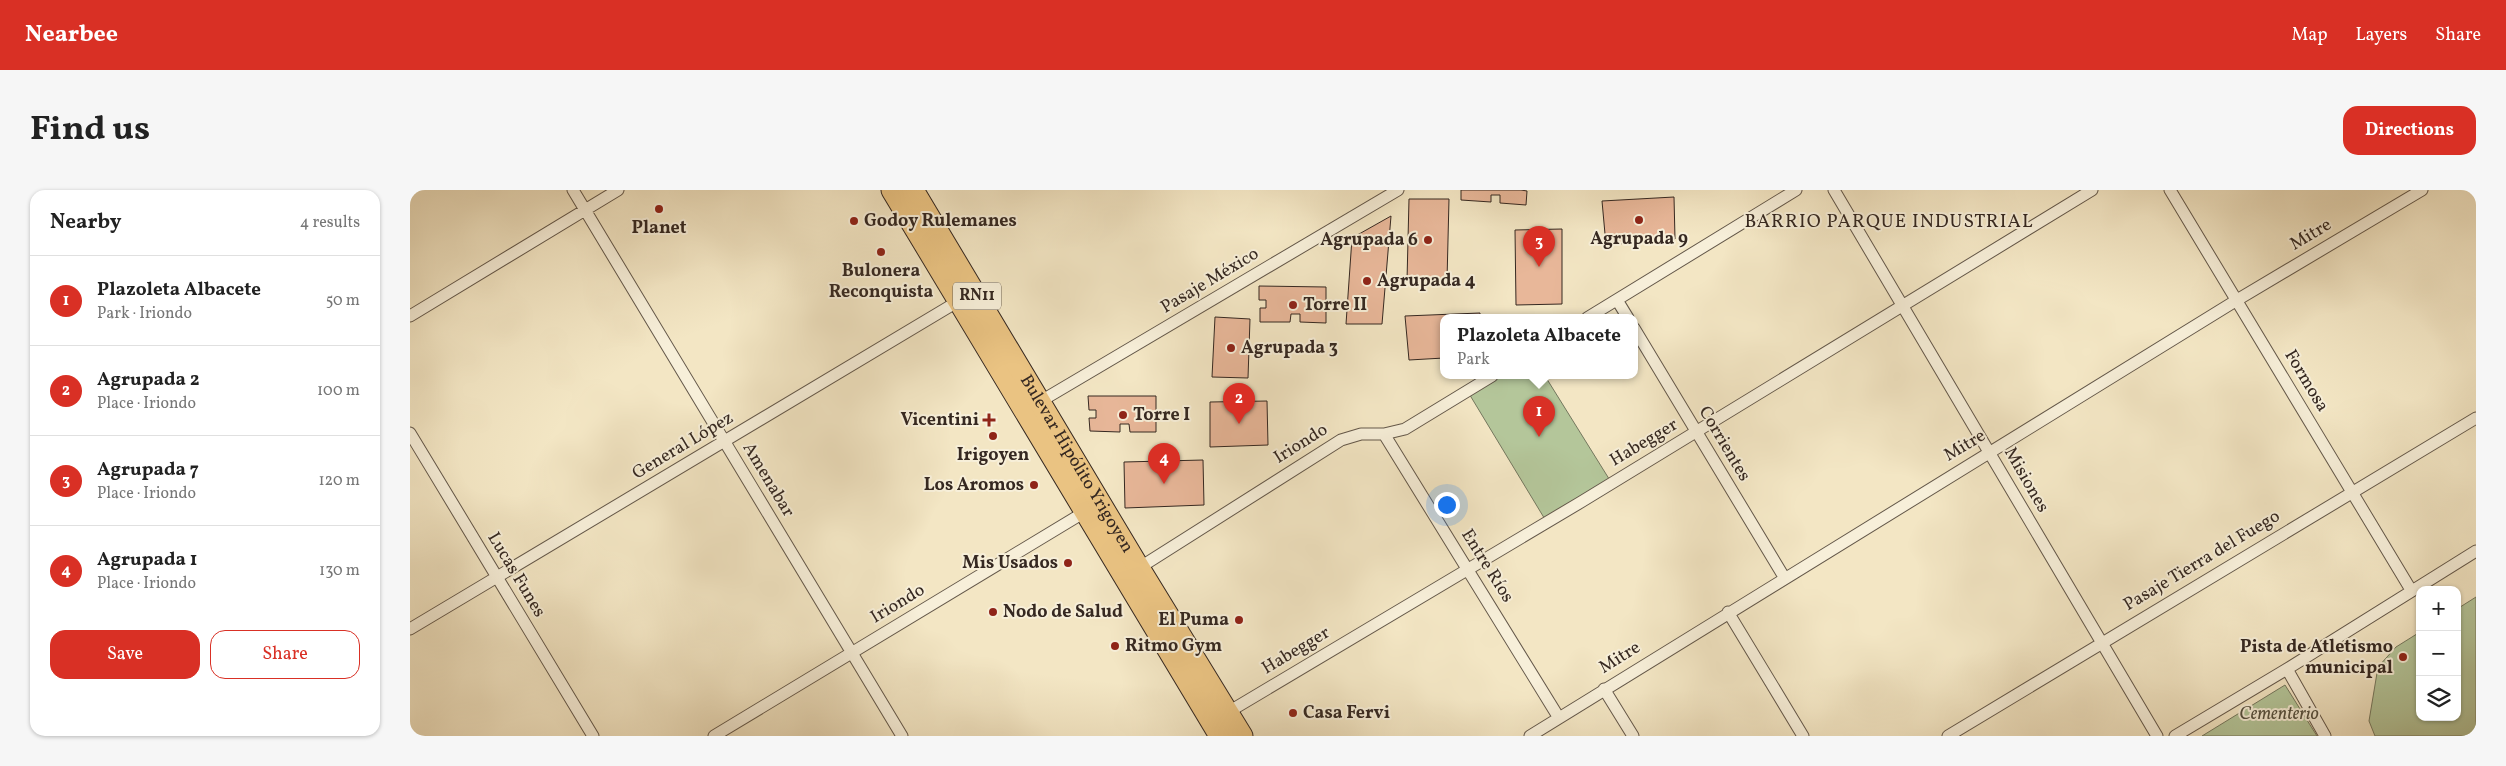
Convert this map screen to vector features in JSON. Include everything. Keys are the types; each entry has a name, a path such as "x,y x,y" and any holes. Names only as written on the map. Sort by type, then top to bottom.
{"highway":[{"name":"Bulevar Hipólito Yrigoyen","path":"892,190 1041,401 1093,507 1139,568 1220,724"},
{"name":"Bulevar Hipólito Yrigoyen","path":"913,190 966,297 1093,507 1220,724 1242,736"}],"street":[{"name":"Amenabar","path":"573,190 902,736"},
{"path":"410,316 618,190"},
{"name":"Pasaje México","path":"1041,401 1398,190"},
{"path":"1593,314 1796,190"},
{"name":"Misiones","path":"1834,190 2158,736"},
{"name":"Habegger","path":"1220,724 1468,568 2092,190"},
{"name":"Formosa","path":"2170,190 2411,590"},
{"name":"Mitre","path":"1530,736 1784,577 2236,300 2422,190"},
{"name":"General López","path":"410,629 966,297"},
{"path":"1617,300 1626,314"},
{"name":"Corrientes","path":"1638,335 1784,577"},
{"name":"Iriondo","path":"1139,568 1341,440 1361,434 1384,434 1405,429 1487,379"},
{"name":"Pasaje Tierra del Fuego","path":"1948,736 2476,418"},
{"name":"Lucas Funes","path":"410,433 593,736"},
{"name":"Entre Ríos","path":"1384,434 1559,718"},
{"name":"Iriondo","path":"714,736 1093,507"},
{"path":"2175,736 2287,670 2476,550"},
{"path":"1728,612 1803,736"},
{"path":"2287,670 2325,736"},
{"path":"1604,689 1633,736"}],"green space":[{"path":"1490,379 1547,379 1611,482 1546,521 1468,392"},
{"name":"Pista de Atletismo municipal","path":"2476,597 2476,736 2375,736 2369,721 2378,667 2396,647 2416,634 2416,721 2461,721 2461,606"},
{"name":"Cementerio","path":"2285,685 2317,736 2202,736"}],"building":[{"path":"1461,190 1527,191 1526,205 1500,203 1500,195 1491,195 1491,202 1461,200"},
{"name":"Agrupada 9","path":"1674,197 1675,239 1606,245 1602,201"},
{"name":"Agrupada 6","path":"1409,199 1449,199 1447,281 1407,281"},
{"name":"Agrupada 4","path":"1391,216 1382,324 1346,324 1352,238"},
{"path":"1562,229 1562,304 1516,305 1515,230"},
{"name":"Torre II","path":"1259,286 1326,287 1326,302 1321,302 1321,309 1326,309 1326,323 1300,322 1300,314 1291,314 1290,322 1260,322 1260,308 1266,308 1266,300 1259,300"},
{"path":"1440,315 1440,358 1409,360 1405,316"},
{"name":"Agrupada 3","path":"1215,317 1250,319 1248,378 1212,377"},
{"name":"Torre I","path":"1088,396 1156,396 1156,411 1150,412 1150,419 1156,419 1156,432 1130,432 1129,424 1120,424 1120,432 1090,431 1089,418 1096,418 1096,410 1089,410"},
{"path":"1267,401 1268,445 1210,447 1210,402"},
{"path":"1203,460 1204,505 1125,508 1124,462"}],"place":[{"name":"Planet","path":"659,209"},
{"name":"Agrupada 9","path":"1639,220"},
{"name":"Godoy Rulemanes","path":"854,221"},
{"name":"Agrupada 6","path":"1428,240"},
{"name":"Bulonera Reconquista","path":"881,252"},
{"name":"Agrupada 7","path":"1539,267"},
{"name":"Agrupada 4","path":"1367,281"},
{"name":"Torre II","path":"1293,305"},
{"name":"Agrupada 3","path":"1231,348"},
{"name":"Torre I","path":"1123,415"},
{"name":"Vicentini","path":"989,420"},
{"name":"Agrupada 2","path":"1239,424"},
{"name":"Irigoyen","path":"993,436"},
{"name":"Plazoleta Albacete","path":"1539,437"},
{"name":"Agrupada 1","path":"1164,484"},
{"name":"Los Aromos","path":"1034,485"},
{"name":"Mis Usados","path":"1068,563"},
{"name":"Nodo de Salud","path":"993,612"},
{"name":"El Puma","path":"1239,620"},
{"name":"Ritmo Gym","path":"1115,646"},
{"name":"Pista de Atletismo municipal","path":"2403,657"},
{"name":"Casa Fervi","path":"1293,713"}],"district":[{"name":"BARRIO PARQUE INDUSTRIAL","path":"1889,222"}]}
